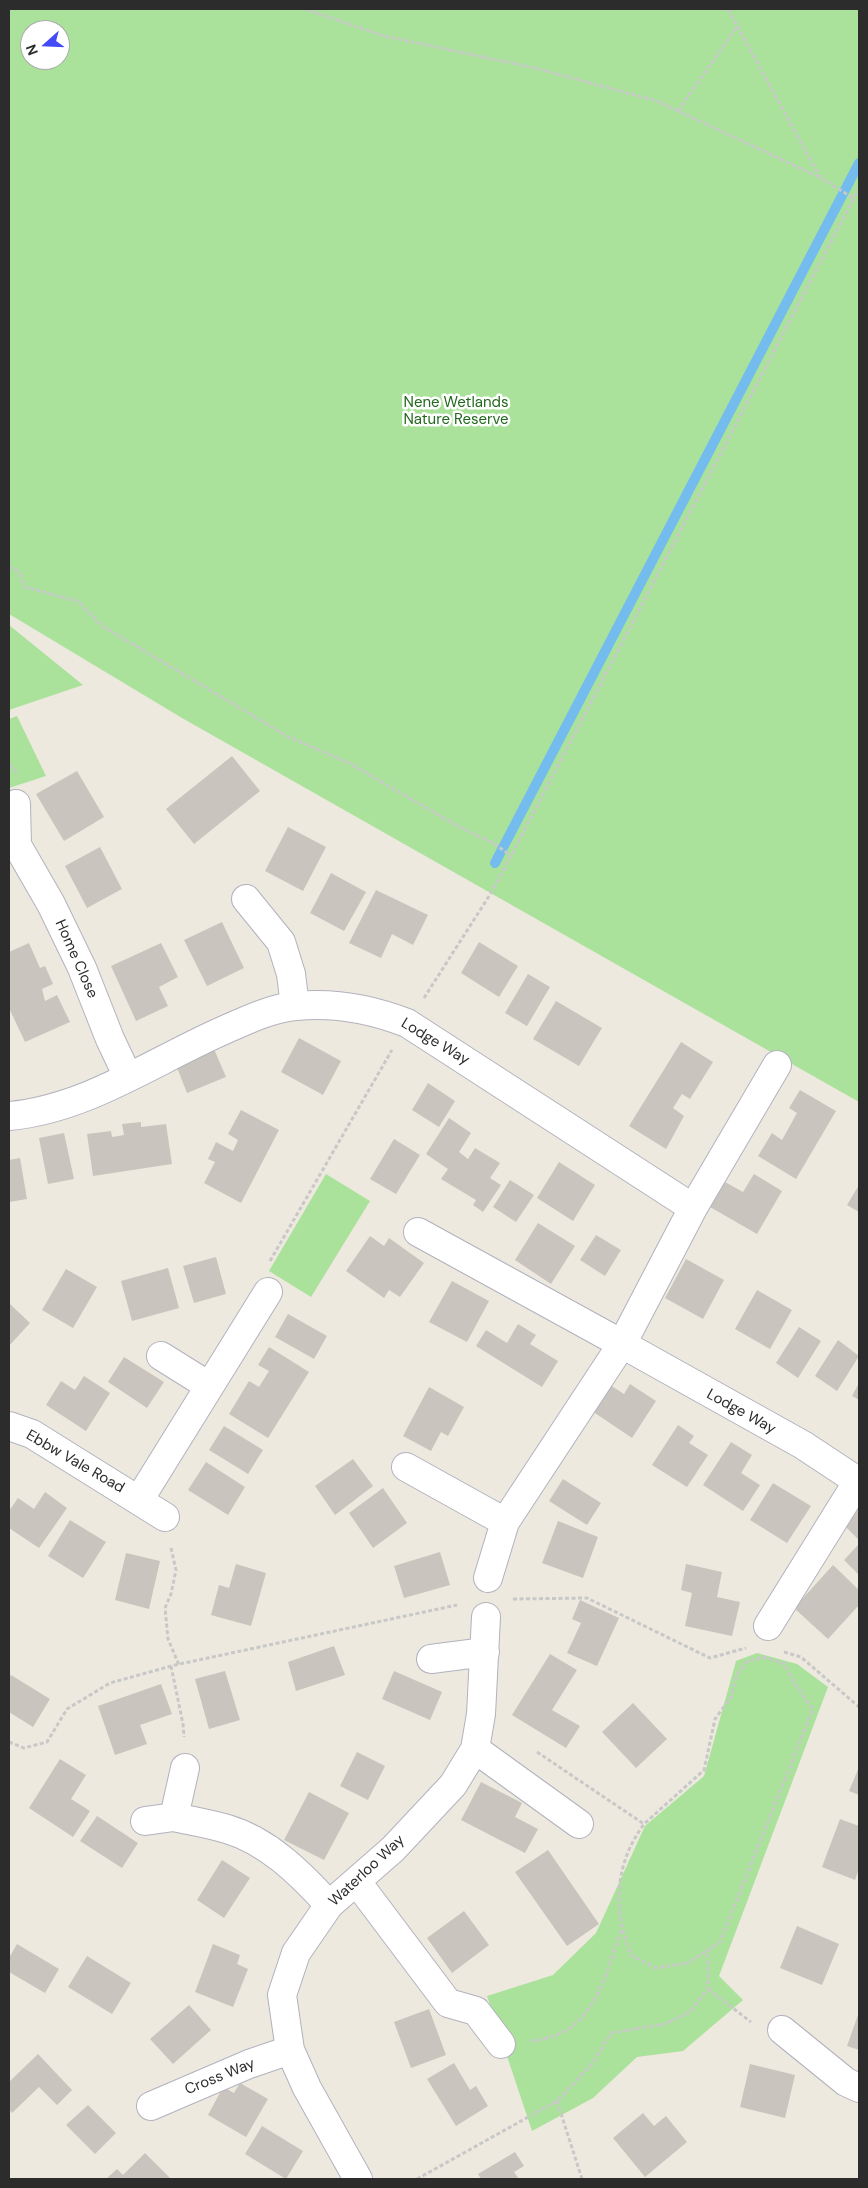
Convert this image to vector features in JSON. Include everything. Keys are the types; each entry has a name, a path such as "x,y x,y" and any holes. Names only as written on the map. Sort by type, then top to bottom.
{"street":[{"name":"Home Close","path":"16,804 13,846 51,904 82,968 110,1039 128,1077"},
{"path":"246,899 281,942 291,974 295,1006"},
{"name":"Lodge Way","path":"9,1116 28,1114 78,1101 255,1016 295,1006 341,1005 378,1011 407,1023 693,1208"},
{"path":"488,1578 504,1522 622,1344 693,1208 777,1065"},
{"name":"Lodge Way","path":"418,1232 803,1446 859,1481"},
{"name":"Ebbw Vale Road","path":"139,1500 268,1292"},
{"path":"161,1356 209,1386"},
{"name":"Ebbw Vale Road","path":"9,1426 32,1434 165,1517"},
{"path":"406,1467 504,1522"},
{"path":"768,1626 859,1481"},
{"name":"Waterloo Way","path":"358,2179 307,2088 290,2050 282,1995 296,1953 329,1905 358,1882 393,1849 453,1785 475,1749 480,1714 486,1617"},
{"path":"431,1659 485,1652"},
{"path":"475,1749 579,1824"},
{"path":"174,1817 185,1768"},
{"path":"145,1821 174,1817 229,1829 268,1849 302,1875 329,1905"},
{"path":"358,1882 448,2003 476,2011 501,2044"},
{"path":"782,2030 846,2082 859,2088"},
{"name":"Cross Way","path":"151,2106 249,2064 290,2050"}],"path":[{"path":"305,9 384,36 535,68 657,101 821,178 853,198"},
{"path":"728,9 736,28 821,178"},
{"path":"678,112 736,28"},
{"path":"268,1292 264,1271 407,1023 491,893 859,188"},
{"path":"9,567 19,572 25,587 77,601 104,627 289,737 349,763 454,824 495,844 511,856"},
{"path":"165,1517 176,1570 171,1594 165,1608 168,1639 179,1665"},
{"path":"763,1657 785,1664 793,1681 813,1709 720,1942 688,1963 656,1968 631,1955 621,1930 618,1886 636,1834 644,1824 704,1770 715,1719 731,1697 737,1675 746,1662 763,1657"},
{"path":"171,1666 184,1724 185,1768"},
{"path":"530,1747 644,1824"},
{"path":"501,2044 539,2040 572,2028 595,2003 621,1930"},
{"path":"418,2179 557,2100 592,2064 611,2033 665,2024 690,2012 708,1989 708,1949"},
{"path":"708,1989 748,2022 782,2030"},
{"path":"557,2100 582,2179"}],"green space":[{"name":"Nene Wetlands Nature Reserve","path":"9,9 859,9 859,1102 182,718 9,614"},
{"path":"9,625 83,685 9,710"},
{"path":"17,716 46,776 9,788 9,719"},
{"path":"326,1174 370,1201 311,1297 269,1271"},
{"path":"757,1653 797,1664 828,1687 719,1976 743,2000 683,2051 637,2057 593,2098 532,2131 487,1996 553,1975 596,1933 645,1826 704,1776 736,1661"}],"building":[{"path":"232,756 260,791 194,844 166,809"},
{"path":"77,771 104,817 64,841 36,794"},
{"path":"288,827 326,847 303,891 265,871"},
{"path":"100,847 122,889 87,908 65,866"},
{"path":"331,873 366,892 344,931 310,913"},
{"path":"376,890 428,915 413,945 392,934 381,958 349,943"},
{"path":"222,922 244,968 207,986 184,940"},
{"path":"479,942 518,966 499,997 461,973"},
{"path":"29,943 40,968 45,966 53,984 42,989 45,1001 57,995 70,1022 25,1042 9,1008 9,952"},
{"path":"161,943 178,977 159,987 168,1006 136,1021 111,966"},
{"path":"528,974 550,987 527,1026 505,1013"},
{"path":"556,1001 602,1028 579,1066 533,1039"},
{"path":"299,1038 341,1061 323,1095 281,1072"},
{"path":"681,1042 713,1062 690,1099 682,1094 673,1108 684,1116 666,1149 629,1126"},
{"path":"214,1049 226,1077 187,1093 176,1065"},
{"path":"428,1083 455,1101 439,1127 412,1110"},
{"path":"800,1090 836,1111 796,1179 758,1156 772,1133 782,1140 797,1113 789,1108"},
{"path":"241,1110 279,1130 241,1203 204,1183 215,1162 208,1159 216,1142 233,1151 238,1140 228,1134"},
{"path":"449,1118 471,1133 459,1152 468,1159 475,1148 500,1163 490,1178 501,1185 483,1212 473,1205 476,1200 441,1179 448,1169 426,1154"},
{"path":"141,1122 141,1127 166,1124 172,1164 93,1176 87,1134 111,1131 112,1137 124,1135 122,1124"},
{"path":"64,1133 74,1179 48,1184 39,1138"},
{"path":"394,1139 420,1155 396,1194 370,1179"},
{"path":"20,1158 27,1199 9,1202 9,1160"},
{"path":"559,1162 595,1185 573,1221 537,1198"},
{"path":"754,1174 782,1191 757,1234 710,1207 725,1182 743,1192"},
{"path":"510,1180 534,1195 516,1222 493,1207"},
{"path":"859,1185 859,1212 847,1205"},
{"path":"538,1223 575,1246 551,1284 515,1260"},
{"path":"596,1235 621,1250 605,1276 580,1260"},
{"path":"370,1236 384,1246 389,1238 424,1263 400,1297 389,1290 384,1298 346,1271"},
{"path":"216,1257 226,1294 194,1303 183,1266"},
{"path":"686,1259 724,1280 703,1319 665,1298"},
{"path":"168,1268 179,1308 132,1321 121,1281"},
{"path":"66,1269 97,1287 73,1328 42,1310"},
{"path":"452,1281 489,1301 467,1342 429,1322"},
{"path":"757,1290 792,1310 770,1349 735,1329"},
{"path":"9,1303 30,1323 9,1346"},
{"path":"288,1314 327,1336 314,1359 275,1337"},
{"path":"518,1324 536,1335 530,1344 558,1361 542,1387 476,1346 486,1330 507,1343"},
{"path":"799,1327 821,1341 798,1378 776,1363"},
{"path":"838,1340 859,1356 837,1391 815,1376"},
{"path":"269,1347 309,1372 268,1438 229,1414 249,1381 259,1387 269,1371 258,1365"},
{"path":"124,1357 164,1382 147,1408 108,1382"},
{"path":"84,1376 110,1393 86,1431 46,1405 61,1381 75,1390"},
{"path":"607,1383 624,1394 630,1384 656,1401 632,1438 589,1409"},
{"path":"859,1383 859,1400 852,1396"},
{"path":"429,1387 464,1407 448,1436 441,1432 431,1451 403,1436"},
{"path":"678,1425 694,1436 689,1443 708,1455 687,1487 652,1465"},
{"path":"224,1426 263,1450 248,1474 209,1450"},
{"path":"731,1442 752,1455 741,1473 760,1485 743,1511 703,1485"},
{"path":"353,1459 373,1486 335,1515 315,1486"},
{"path":"206,1462 245,1487 228,1515 188,1490"},
{"path":"563,1479 601,1503 587,1525 549,1501"},
{"path":"773,1483 811,1506 787,1543 750,1520"},
{"path":"383,1488 407,1523 373,1548 349,1513"},
{"path":"45,1492 67,1508 39,1548 9,1528 9,1511 18,1498 34,1509"},
{"path":"859,1509 859,1540 844,1525"},
{"path":"70,1520 106,1542 83,1578 48,1556"},
{"path":"558,1521 598,1537 583,1578 542,1563"},
{"path":"859,1544 859,1575 844,1560"},
{"path":"440,1552 450,1585 404,1598 394,1566"},
{"path":"126,1553 160,1561 149,1609 115,1600"},
{"path":"236,1564 266,1573 251,1626 211,1615 219,1585 229,1588"},
{"path":"686,1564 722,1572 717,1597 740,1602 732,1636 685,1626 692,1593 681,1590"},
{"path":"833,1565 859,1590 859,1605 828,1639 794,1608"},
{"path":"580,1600 619,1618 597,1666 567,1653 581,1623 572,1619"},
{"path":"334,1646 345,1675 296,1691 288,1662"},
{"path":"550,1654 577,1670 552,1710 580,1726 566,1748 512,1715"},
{"path":"225,1671 240,1720 209,1729 195,1679"},
{"path":"394,1671 442,1692 430,1720 382,1699"},
{"path":"11,1675 50,1699 33,1727 9,1712 9,1679"},
{"path":"161,1684 172,1714 140,1725 147,1744 115,1755 98,1706"},
{"path":"633,1703 667,1739 636,1768 602,1732"},
{"path":"357,1752 385,1766 368,1800 340,1786"},
{"path":"60,1759 86,1775 71,1799 90,1811 73,1837 29,1808"},
{"path":"859,1767 859,1795 849,1791"},
{"path":"481,1782 522,1803 515,1817 538,1829 525,1853 461,1820"},
{"path":"309,1792 349,1813 324,1860 284,1840"},
{"path":"97,1816 138,1843 122,1868 80,1841"},
{"path":"840,1819 859,1826 859,1869 855,1880 822,1867"},
{"path":"548,1850 599,1924 567,1946 515,1872"},
{"path":"222,1860 250,1878 224,1918 197,1900"},
{"path":"464,1911 489,1945 452,1973 427,1938"},
{"path":"797,1926 839,1944 822,1985 780,1968"},
{"path":"17,1944 59,1969 45,1993 9,1972 9,1958"},
{"path":"213,1944 240,1955 237,1964 248,1969 233,2007 195,1992"},
{"path":"87,1956 131,1983 112,2014 68,1987"},
{"path":"189,2005 211,2030 173,2064 150,2039"},
{"path":"429,2009 446,2055 411,2068 394,2022"},
{"path":"859,2012 859,2050 847,2046"},
{"path":"38,2054 72,2090 57,2105 39,2087 12,2113 9,2109 9,2082"},
{"path":"454,2063 470,2090 476,2086 488,2106 456,2126 427,2079"},
{"path":"750,2064 795,2075 785,2118 740,2107"},
{"path":"240,2083 268,2099 246,2137 208,2115 223,2087 234,2093"},
{"path":"88,2105 116,2133 95,2154 66,2125"},
{"path":"643,2113 654,2126 666,2116 687,2142 645,2177 613,2138"},
{"path":"262,2126 303,2151 286,2179 245,2154"},
{"path":"515,2152 524,2166 514,2172 519,2179 481,2179 478,2174"},
{"path":"145,2153 169,2179 106,2179 117,2169 123,2175"}],"waterway":[{"path":"495,863 859,163"}]}
